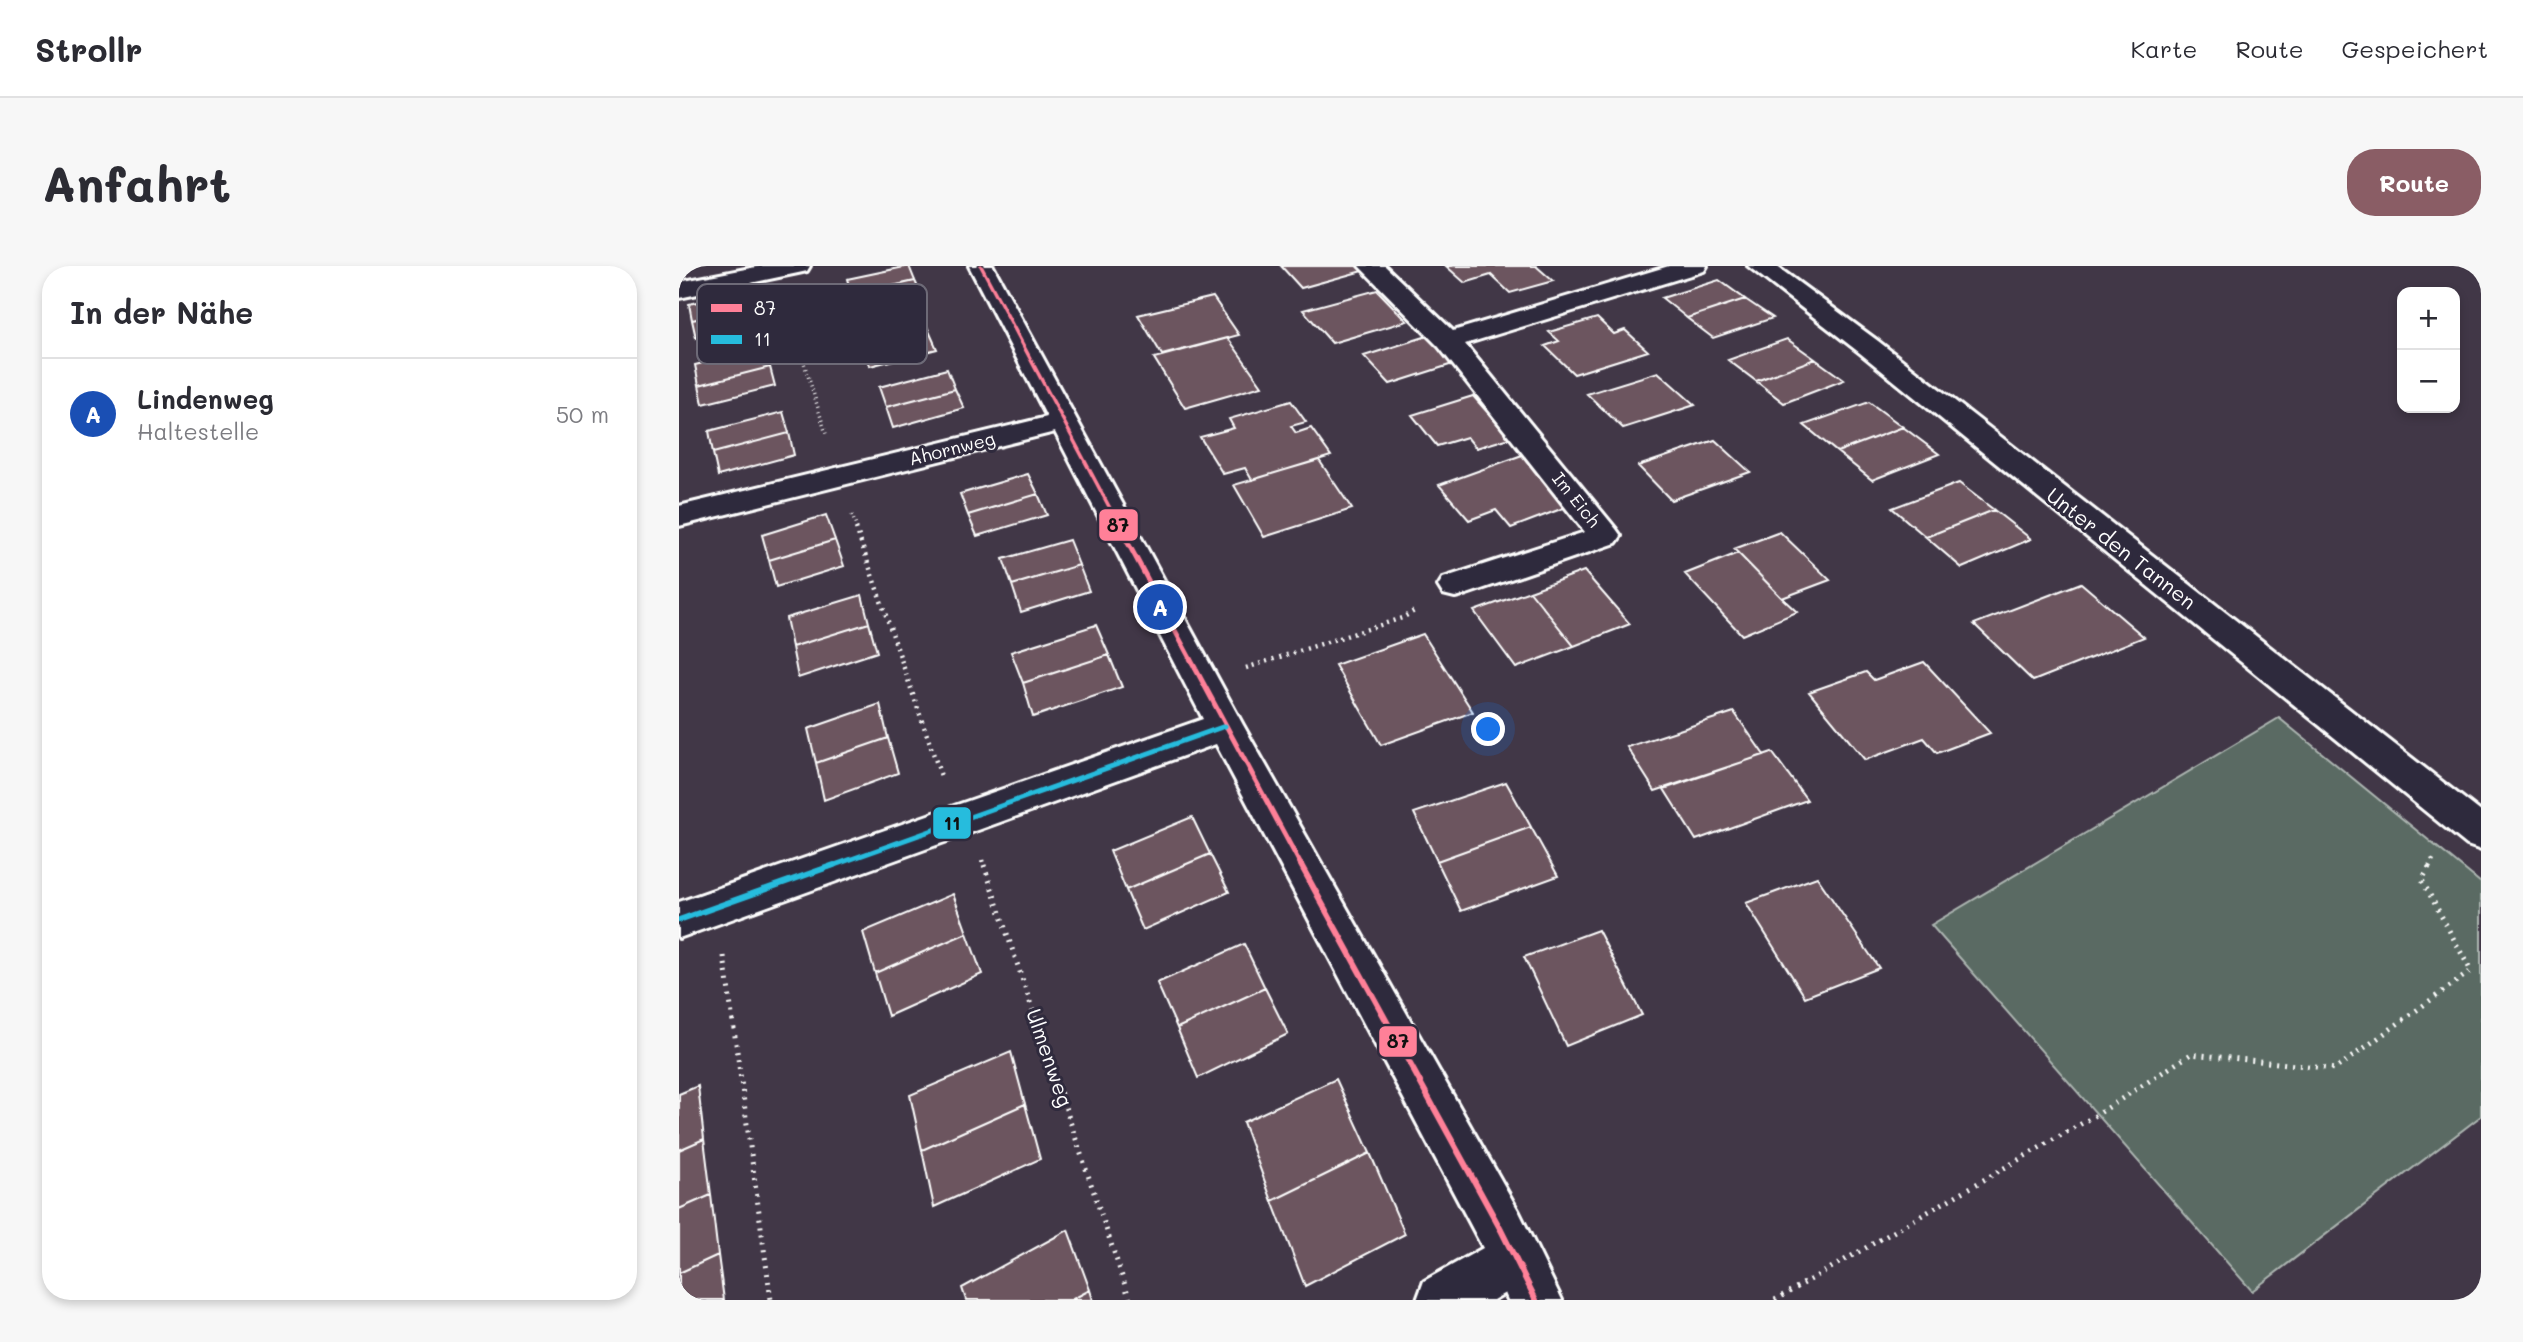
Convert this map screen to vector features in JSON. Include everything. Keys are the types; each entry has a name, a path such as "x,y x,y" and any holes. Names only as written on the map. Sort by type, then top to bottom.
{"street":[{"path":"981,266 1225,726 1501,1230 1525,1279 1443,1300"},
{"name":"Im Eich","path":"1371,266 1448,341 1605,536 1455,586"},
{"path":"1448,341 1695,266"},
{"name":"Unter den Tannen","path":"1760,266 1869,348 2469,824"},
{"path":"708,284 787,268"},
{"path":"679,290 697,286"},
{"name":"Ahornweg","path":"679,516 1065,421"},
{"path":"679,920 1225,726"}],"path":[{"path":"811,364 839,477"},
{"name":"Ulmenweg","path":"839,477 962,818 1130,1300"},
{"path":"1203,682 1402,618 1455,586"},
{"path":"1775,1300 2098,1115 2191,1054 2335,1069 2471,971 2422,880 2469,824"},
{"path":"717,906 771,1300"}],"green space":[{"path":"2279,718 2481,883 2481,1116 2252,1291 1931,925"}],"building":[{"path":"909,266 915,281 902,284 849,284 847,279"},
{"path":"1281,266 1362,266 1366,270 1301,288"},
{"path":"1446,266 1536,266 1553,281 1510,293 1491,275 1465,283"},
{"path":"1719,280 1745,299 1687,318 1662,298"},
{"path":"1377,290 1407,321 1332,343 1303,310"},
{"path":"1213,297 1239,335 1162,355 1138,315"},
{"path":"1745,299 1773,318 1713,338 1687,318"},
{"path":"697,302 697,319 692,320 689,304"},
{"path":"1597,318 1614,334 1625,330 1648,351 1574,374 1545,346 1559,341 1549,332"},
{"path":"697,319 697,338 696,338 692,320"},
{"path":"929,331 937,349 927,352"},
{"path":"1431,335 1459,362 1390,384 1364,356"},
{"path":"1228,338 1262,386 1185,408 1154,358"},
{"path":"1787,339 1815,359 1756,381 1728,360"},
{"path":"1815,359 1844,380 1784,403 1756,381"},
{"path":"769,364 770,367 699,385 695,365"},
{"path":"770,367 775,386 703,404 699,385"},
{"path":"947,369 955,389 886,407 879,387"},
{"path":"1658,372 1695,405 1623,428 1587,394"},
{"path":"955,389 964,408 893,428 886,407"},
{"path":"1473,396 1510,438 1476,448 1467,437 1437,446 1412,415"},
{"path":"1291,401 1306,422 1291,426 1296,433 1311,428 1331,456 1252,480 1245,468 1223,474 1200,437 1234,428 1229,419"},
{"path":"1869,402 1903,427 1837,452 1804,425"},
{"path":"783,412 789,433 713,453 709,431"},
{"path":"1903,427 1939,454 1872,480 1837,452"},
{"path":"789,433 794,455 718,476 713,453"},
{"path":"1715,440 1750,472 1671,500 1638,466"},
{"path":"1525,454 1574,504 1511,528 1496,510 1469,520 1439,485"},
{"path":"1319,460 1352,509 1264,537 1234,485"},
{"path":"1028,474 1038,494 968,515 960,494"},
{"path":"1959,483 1994,510 1926,537 1892,508"},
{"path":"1038,494 1047,515 977,536 968,515"},
{"path":"1994,510 2031,539 1962,568 1926,537"},
{"path":"826,515 835,540 769,560 762,535"},
{"path":"1780,532 1830,580 1782,598 1734,549"},
{"path":"835,540 844,566 776,587 769,560"},
{"path":"1069,540 1079,565 1012,585 1003,559"},
{"path":"1738,553 1797,612 1742,635 1685,574"},
{"path":"1079,565 1089,591 1021,612 1012,585"},
{"path":"1584,571 1630,624 1574,646 1530,591"},
{"path":"2081,583 2144,637 2033,681 1974,624"},
{"path":"1530,591 1574,646 1516,668 1474,611"},
{"path":"862,595 869,623 792,647 786,618"},
{"path":"869,623 877,652 798,678 792,647"},
{"path":"1096,625 1109,655 1023,683 1011,652"},
{"path":"1423,634 1473,712 1381,745 1335,665"},
{"path":"1109,655 1122,687 1033,717 1023,683"},
{"path":"1924,662 1990,733 1937,753 1924,738 1865,760 1809,692 1866,672 1874,680"},
{"path":"880,704 888,738 816,763 808,729"},
{"path":"1734,712 1764,755 1655,791 1627,747"},
{"path":"888,738 898,773 824,800 816,763"},
{"path":"1772,752 1807,800 1696,840 1664,789"},
{"path":"1506,782 1531,827 1437,861 1414,813"},
{"path":"1192,817 1210,854 1126,890 1110,851"},
{"path":"1531,827 1558,876 1461,911 1437,861"},
{"path":"1210,854 1229,892 1143,930 1126,890"},
{"path":"1817,877 1879,968 1805,997 1746,903"},
{"path":"953,894 967,933 875,973 863,932"},
{"path":"1598,930 1642,1015 1566,1046 1524,957"},
{"path":"967,933 982,974 888,1016 875,973"},
{"path":"1244,944 1265,988 1177,1028 1157,983"},
{"path":"1265,988 1288,1034 1198,1078 1177,1028"},
{"path":"1011,1052 1025,1104 922,1150 910,1095"},
{"path":"1336,1079 1370,1153 1272,1201 1243,1122"},
{"path":"698,1086 704,1139 679,1150 679,1094"},
{"path":"1025,1104 1040,1159 934,1207 922,1150"},
{"path":"704,1139 711,1195 679,1209 679,1150"},
{"path":"1370,1153 1405,1234 1305,1286 1272,1201"},
{"path":"711,1195 718,1255 679,1273 679,1209"},
{"path":"1068,1230 1090,1290 1071,1300 966,1300 962,1288"},
{"path":"718,1255 724,1300 679,1300 679,1273"},
{"path":"1090,1290 1093,1300 1071,1300"}],"transit line":[{"name":"87","path":"981,266 1225,726 1501,1230 1536,1300"},
{"name":"11","path":"679,920 1225,726"}],"place":[{"name":"Lindenweg","path":"1160,607"}]}
